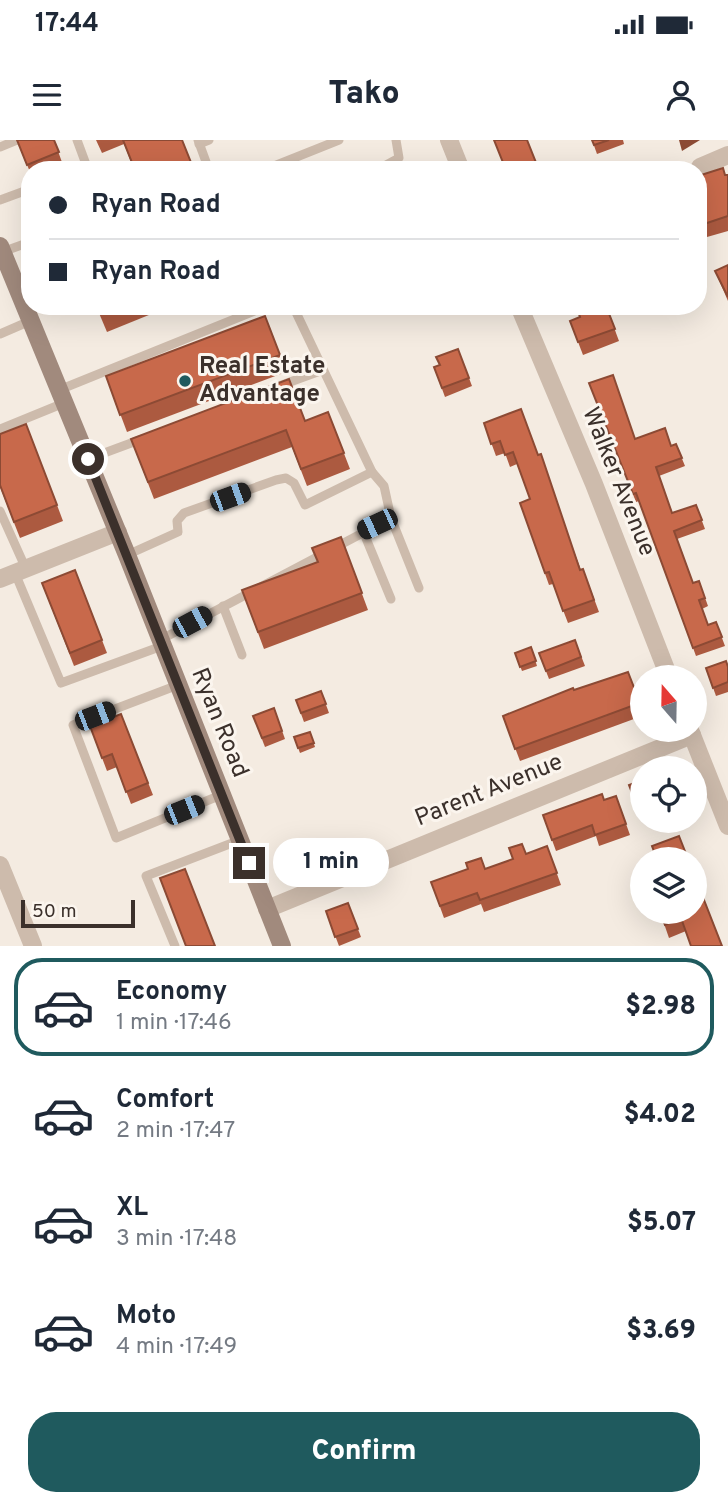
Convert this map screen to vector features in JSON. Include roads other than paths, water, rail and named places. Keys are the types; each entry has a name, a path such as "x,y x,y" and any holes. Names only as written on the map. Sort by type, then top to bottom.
{"main road":[{"name":"Ryan Road","path":"1,249 21,299"},
{"name":"Ryan Road","path":"28,315 118,532 282,946"}],"street":[{"path":"449,140 457,161"},
{"path":"707,164 728,155"},
{"name":"Walker Avenue","path":"523,315 594,484 664,665"},
{"path":"14,574 118,532"},
{"name":"Parent Avenue","path":"267,909 667,742"},
{"path":"695,742 728,826"},
{"path":"0,865 33,946"}],"lane":[{"path":"0,147 18,140"},
{"path":"77,140 85,161"},
{"path":"205,161 198,142 209,140"},
{"path":"286,161 339,140"},
{"path":"394,161 399,158 396,140"},
{"path":"0,200 21,192"},
{"path":"1,249 21,244"},
{"path":"0,429 62,396 246,315"},
{"path":"297,315 372,472 384,486 391,518 419,588"},
{"path":"0,334 30,321"},
{"path":"273,389 323,370"},
{"path":"88,459 147,437"},
{"path":"127,555 178,533 177,520 184,513 276,480 286,478 295,484 305,505 372,472"},
{"path":"0,511 14,574 61,683 161,643 223,606 391,518"},
{"path":"363,531 391,599"},
{"path":"223,606 242,655"},
{"path":"178,685 73,725 117,838 221,795"},
{"path":"175,946 146,876 240,840"}],"place":[{"name":"Real Estate Advantage","path":"185,381"}]}
